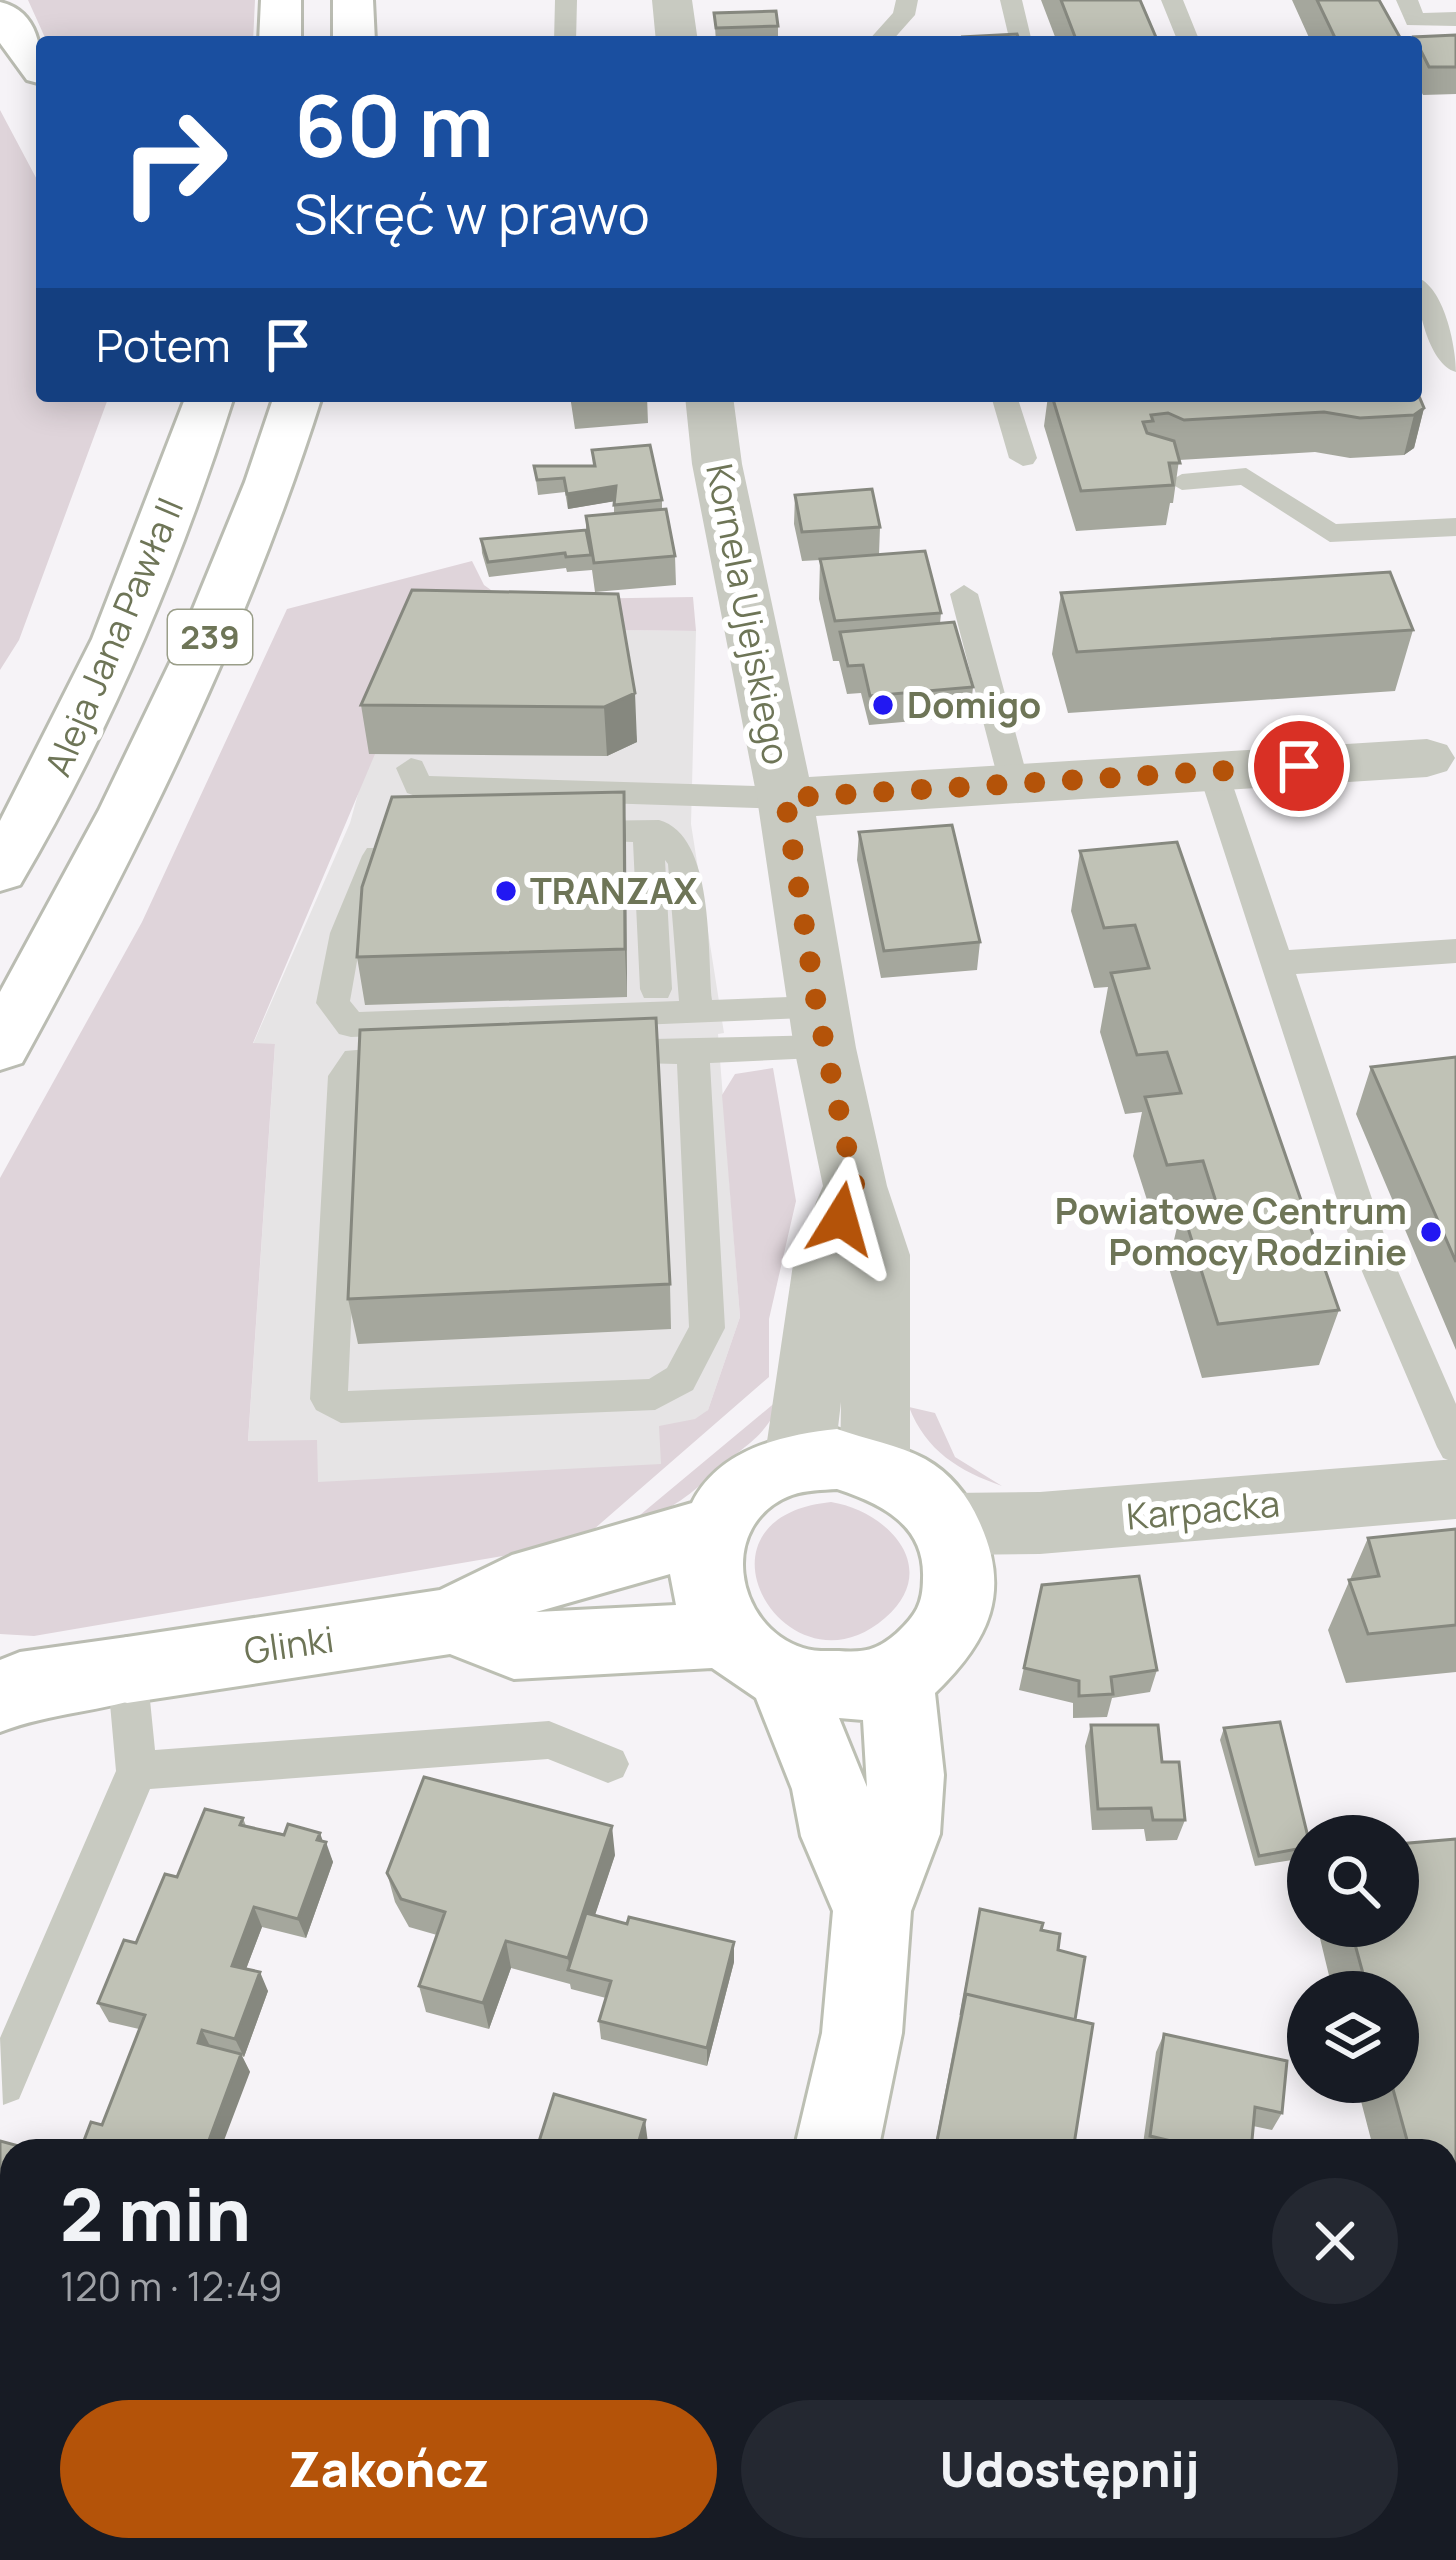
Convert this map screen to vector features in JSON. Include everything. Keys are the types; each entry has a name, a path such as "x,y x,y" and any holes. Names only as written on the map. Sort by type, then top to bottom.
{"main road":[{"path":"280,36 281,0"},
{"path":"353,0 354,36"},
{"name":"239","path":"0,1047 158,754 244,556 296,402"},
{"name":"Aleja Jana Pawła II","path":"0,870 49,789 192,422"},
{"path":"452,1621 514,1646 756,1656 821,1686 860,1686 896,1675 928,1654 951,1625 963,1592 962,1557 950,1524 918,1489 875,1466 838,1459 800,1462 749,1485 715,1525 706,1552 712,1609 756,1656 830,1789 839,1836 872,1911"},
{"name":"Glinki","path":"7,1688 452,1621 512,1587 676,1541 715,1525"},
{"path":"839,2139 862,2033 872,1911 902,1834 906,1775 896,1675"}],"street":[{"path":"672,0 676,36"},
{"name":"Kornela Ujejskiego","path":"710,402 717,464 785,798 821,1028 855,1186 877,1255 875,1466"},
{"path":"785,798 1427,758"},
{"path":"800,1462 827,1251 855,1186"},
{"name":"Karpacka","path":"950,1524 1040,1523 1456,1490"}],"lane":[{"path":"565,36 566,0"},
{"path":"884,36 904,15 907,0"},
{"path":"1010,0 1019,36"},
{"path":"1172,0 1187,36"},
{"path":"1407,0 1414,20 1456,19"},
{"path":"1422,297 1456,364"},
{"path":"1006,402 1023,458"},
{"path":"1182,482 1246,476 1330,533 1456,527"},
{"path":"964,594 1015,783"},
{"path":"411,768 418,786 785,798"},
{"path":"1213,771 1373,1255 1456,1448"},
{"path":"536,832 659,831 684,861 696,1011"},
{"path":"648,832 656,988"},
{"path":"400,833 382,847 346,933 333,1003 352,1025 696,1011 821,1028"},
{"path":"1277,963 1456,951"},
{"path":"581,1054 693,1051 821,1028"},
{"path":"446,1058 357,1060 345,1076 329,1399 341,1407 655,1394 680,1379 707,1328 693,1051"},
{"path":"3,2084 137,1771 127,1670"},
{"path":"137,1771 549,1740 608,1764"}],"shaded area":[{"path":"28,0 255,0 253,36 44,36"},
{"path":"0,110 36,178 36,402 107,402 19,640 0,670"},
{"path":"472,561 484,585 505,600 693,597 696,631 478,628 369,753 375,754 253,1043 275,1044 248,1441 317,1440 318,1482 661,1464 659,1426 695,1419 708,1410 740,1317 722,1095 735,1074 773,1068 796,1201 769,1319 769,1377 578,1543 34,1636 0,1634 0,1178 142,922 287,609"},
{"path":"432,627 696,631 691,824 724,1033 718,1034 740,1317 708,1410 661,1465 317,1483 248,1442 275,1045 253,1044 350,823 369,754"},
{"path":"783,1396 762,1431 693,1491 622,1530"},
{"path":"909,1407 935,1413 955,1457 1002,1486 946,1457 925,1436"},
{"path":"831,1502 888,1529 908,1562 909,1580 902,1599 885,1618 849,1638 814,1638 785,1623 764,1598 755,1568 761,1539 785,1515"}],"building":[{"path":"1061,0 1140,0 1155,36 1075,36"},
{"path":"1317,0 1379,0 1399,36 1334,36"},
{"path":"776,11 778,26 716,28 714,13"},
{"path":"1456,35 1456,67 1429,67 1422,53 1422,37"},
{"path":"1054,402 1421,402 1424,408 1414,415 1360,418 1324,412 1184,420 1168,413 1151,415 1153,421 1143,422 1147,433 1174,441 1180,463 1169,463 1173,485 1081,491"},
{"path":"650,445 662,500 614,505 616,486 567,494 564,478 537,480 534,466 595,466 592,450"},
{"path":"872,489 880,527 802,532 795,495"},
{"path":"666,509 675,556 594,563 586,516"},
{"path":"586,530 591,555 566,557 565,553 488,562 481,539"},
{"path":"925,551 941,613 835,621 820,559"},
{"path":"1390,572 1413,630 1077,652 1061,593"},
{"path":"412,590 618,594 635,693 604,707 361,705"},
{"path":"954,622 973,687 870,696 863,665 848,666 840,632"},
{"name":"TRANZAX","path":"624,792 625,949 357,957 362,887 392,797"},
{"path":"952,825 980,942 884,951 859,832"},
{"path":"1177,842 1339,1310 1218,1324 1182,1209 1217,1205 1203,1161 1167,1165 1145,1097 1181,1093 1167,1052 1137,1055 1111,973 1149,968 1135,925 1104,928 1080,851"},
{"path":"656,1018 670,1284 348,1299 360,1030"},
{"path":"1456,1057 1456,1262 1371,1067"},
{"path":"1456,1529 1456,1625 1368,1634 1349,1580 1379,1576 1368,1538"},
{"path":"1139,1576 1157,1670 1111,1677 1113,1694 1079,1696 1079,1681 1024,1668 1042,1585"},
{"path":"1280,1722 1303,1815 1287,1815 1287,1851 1259,1856 1224,1728"},
{"path":"1091,1725 1158,1725 1162,1762 1179,1762 1185,1820 1153,1820 1151,1808 1098,1809"},
{"path":"424,1777 612,1826 568,1958 506,1941 483,2003 419,1986 445,1912 401,1899 387,1873"},
{"path":"205,1809 243,1818 240,1825 284,1835 288,1824 320,1833 317,1840 326,1842 298,1919 254,1907 232,1966 260,1972 235,2039 202,2030 198,2043 241,2054 209,2139 85,2139 91,2122 102,2125 145,2015 98,2003 124,1940 136,1943 165,1874 177,1877"},
{"path":"1456,1839 1456,2139 1407,2139 1397,2103 1419,2103 1419,1971 1362,1971 1356,1947 1419,1947 1419,1842"},
{"path":"980,1909 1043,1923 1041,1930 1060,1934 1058,1950 1085,1957 1075,2020 966,1994 961,2015"},
{"path":"586,1913 627,1924 629,1917 734,1942 707,2048 599,2021 611,1981 568,1970"},
{"path":"966,1994 1093,2024 1075,2139 937,2139"},
{"path":"1164,2034 1287,2061 1282,2113 1255,2107 1252,2139 1150,2136"},
{"path":"554,2094 645,2120 639,2139 540,2139"}],"place":[{"name":"Domigo","path":"883,705"},
{"name":"TRANZAX","path":"506,891"},
{"name":"Powiatowe Centrum Pomocy Rodzinie","path":"1431,1232"}],"route":[{"path":"841,1219 855,1186 817,1008 785,798 1299,766"}]}
